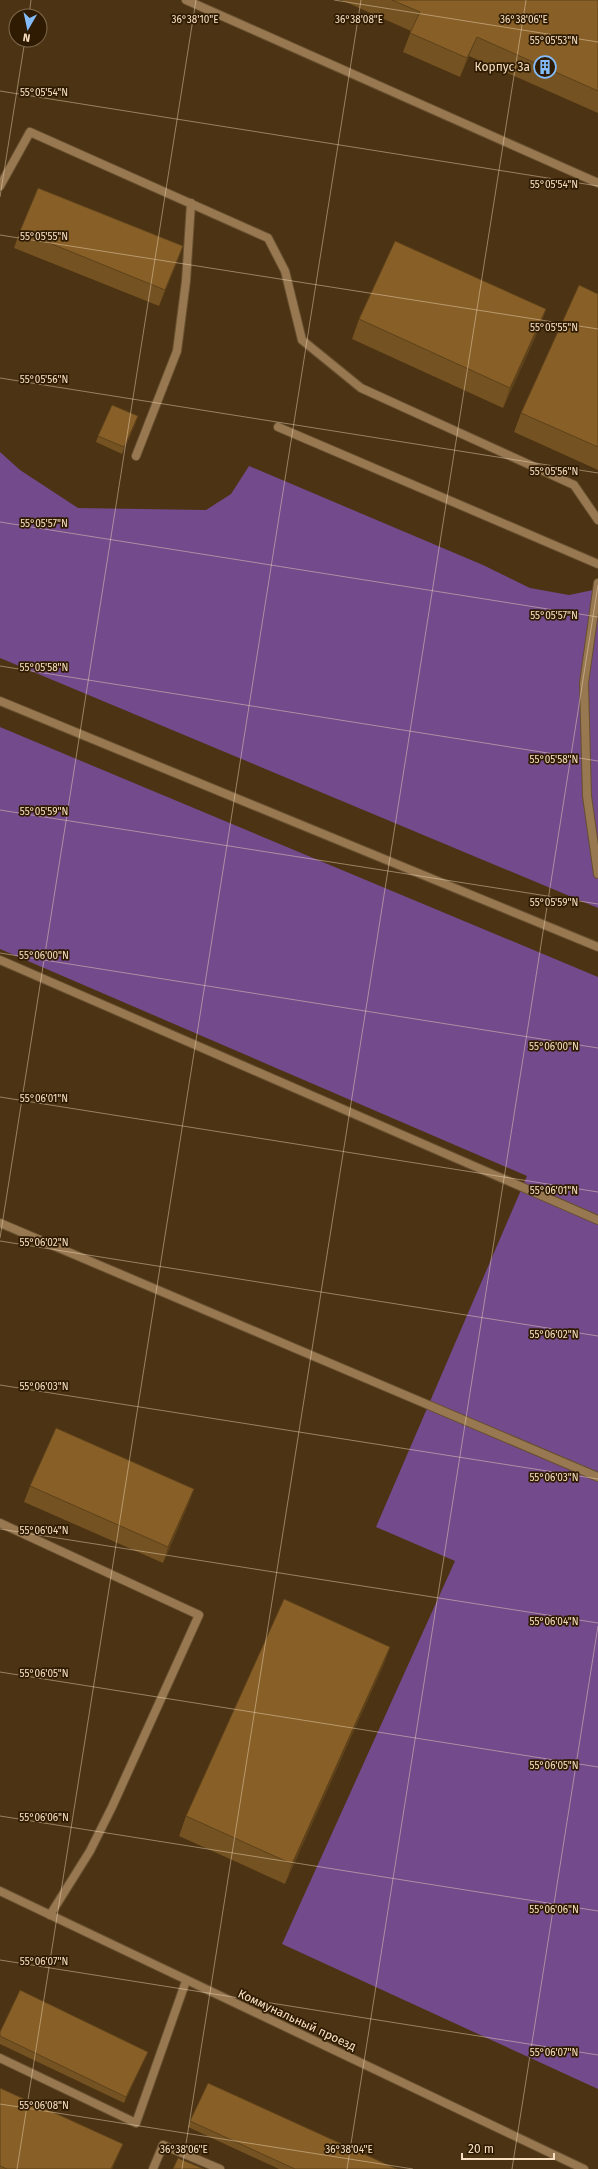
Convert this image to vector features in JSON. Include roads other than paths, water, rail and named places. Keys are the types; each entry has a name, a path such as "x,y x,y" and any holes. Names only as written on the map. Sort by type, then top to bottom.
{"street":[{"path":"186,0 598,183"},
{"path":"0,186 30,132 268,238 285,271 302,340 361,388 574,486 598,520"},
{"path":"136,456 177,351 186,281 191,203"},
{"path":"278,427 598,564"},
{"path":"598,583 584,683 587,796 598,874"},
{"path":"0,701 598,947"},
{"path":"0,960 598,1220"},
{"path":"0,1223 598,1477"},
{"path":"0,1524 199,1615 109,1813 90,1851 50,1915"},
{"name":"Коммунальный проезд","path":"0,1891 186,1981 584,2169"},
{"path":"0,2058 136,2123 186,1981"},
{"path":"153,2169 163,2145 220,2169"}],"place":[{"name":"Корпус 3a","path":"545,67"}]}
